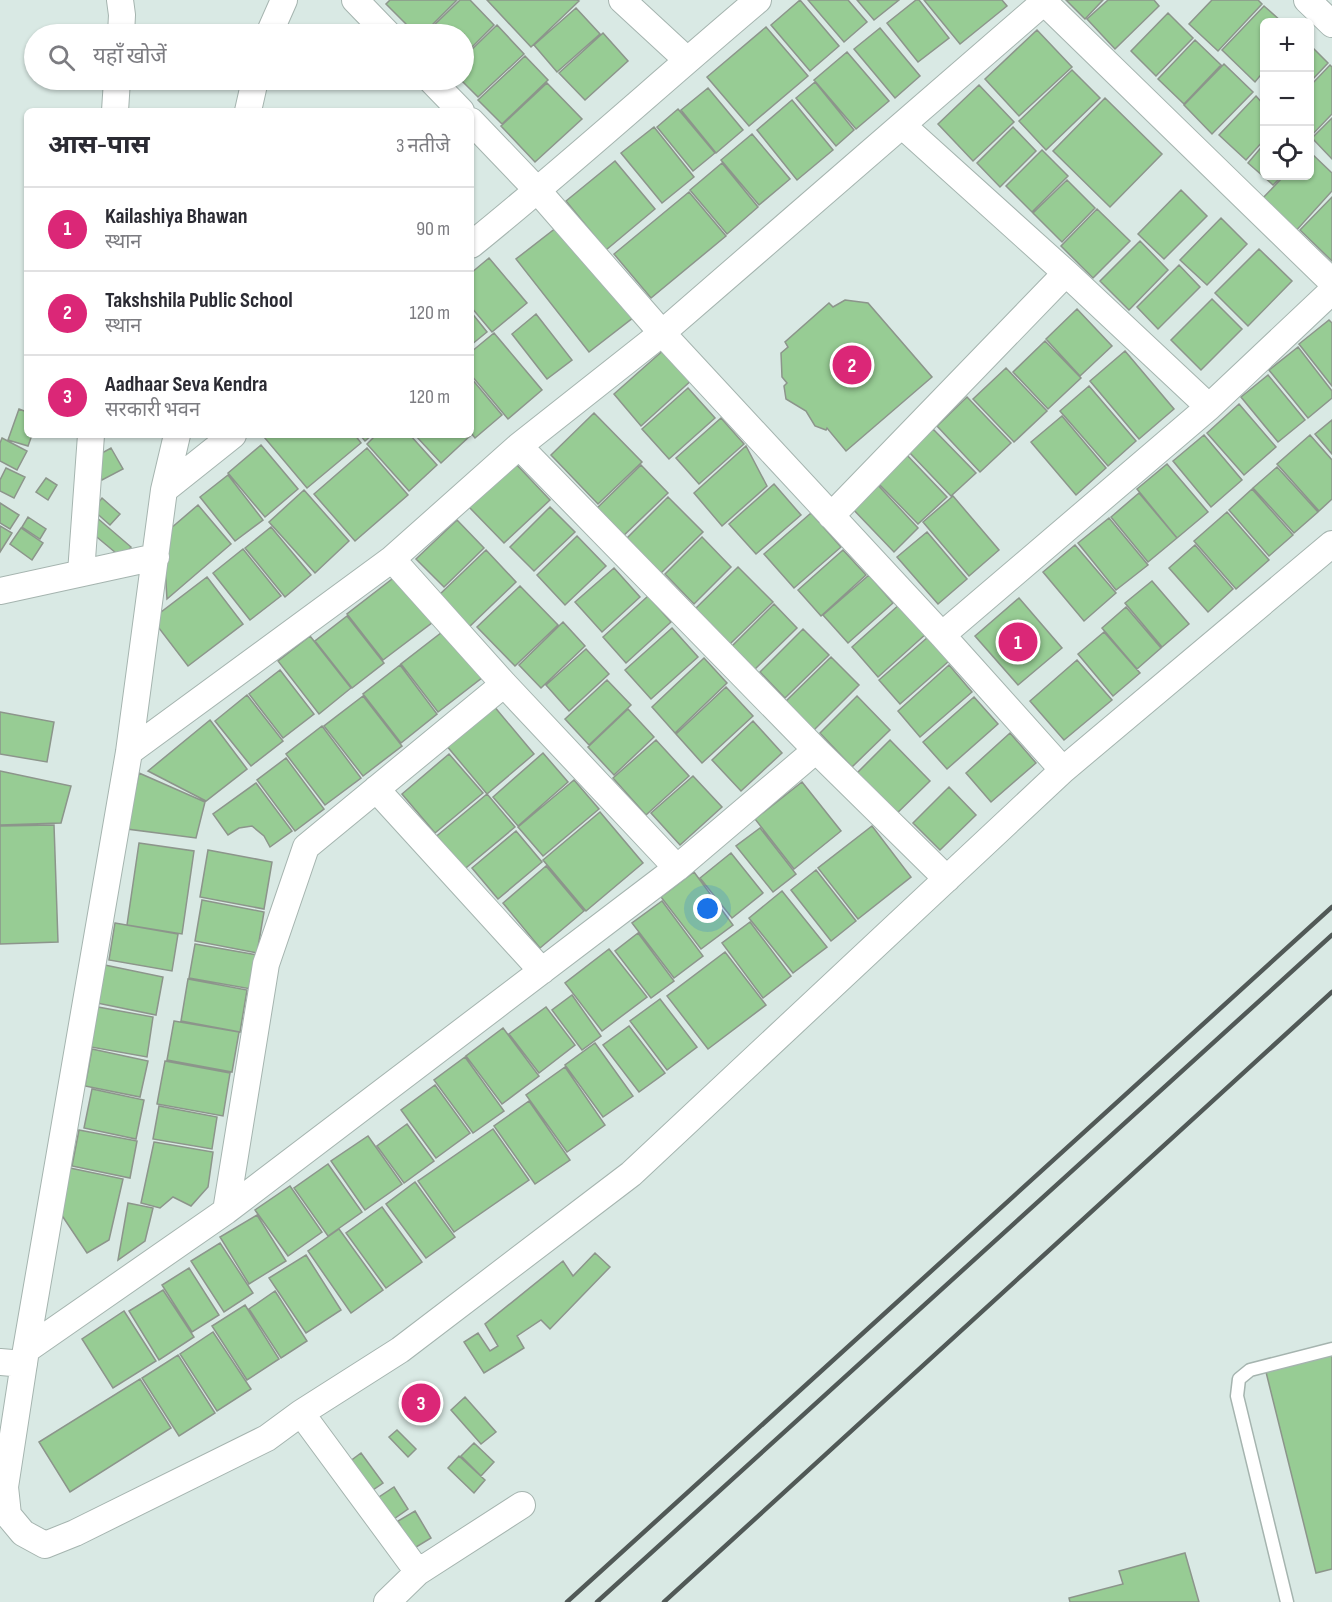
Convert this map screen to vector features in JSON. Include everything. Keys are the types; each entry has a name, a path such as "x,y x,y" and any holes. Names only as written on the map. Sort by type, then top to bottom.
{"street":[{"path":"120,0 122,24"},
{"path":"273,24 284,0"},
{"path":"355,0 378,24"},
{"path":"622,0 687,60"},
{"path":"474,243 538,191 758,0"},
{"path":"1307,0 1332,24"},
{"path":"129,752 392,559 519,446 662,333 903,126 1043,1 1332,282"},
{"path":"115,108 116,90"},
{"path":"249,108 253,90"},
{"path":"441,90 458,108"},
{"path":"474,124 538,191 662,333 942,635 1063,770"},
{"path":"903,126 1209,407"},
{"path":"831,516 1065,273"},
{"path":"942,635 1209,407 1332,291"},
{"path":"81,573 91,438"},
{"path":"176,438 164,490 129,752 17,1359 5,1487 8,1515 23,1533 45,1545 75,1533 267,1438 301,1413 400,1350 631,1174 1063,770 1332,544"},
{"path":"164,490 229,438"},
{"path":"519,446 816,750 947,879"},
{"path":"0,591 156,557"},
{"path":"392,559 504,684 677,868"},
{"path":"226,1211 267,964 306,847 504,684"},
{"path":"17,1359 226,1211 542,971 677,868 816,750"},
{"path":"376,789 542,971"},
{"path":"301,1413 418,1572"},
{"path":"387,1602 418,1572 522,1504"}],"lane":[{"path":"1287,1602 1237,1396 1239,1379 1250,1370 1332,1349"}],"building":[{"path":"390,0 457,0 433,24 406,24 386,4"},
{"path":"460,0 470,0 494,25 474,45 474,24 435,24"},
{"path":"487,0 577,0 579,1 531,47"},
{"path":"800,0 839,46 810,71 771,25"},
{"path":"808,0 848,0 867,22 844,42"},
{"path":"857,0 899,0 874,20"},
{"path":"919,0 949,38 918,62 887,23"},
{"path":"924,0 1002,0 1007,6 960,44"},
{"path":"1066,0 1103,0 1085,19"},
{"path":"1108,0 1154,0 1159,6 1115,49 1087,19"},
{"path":"1212,0 1258,0 1262,4 1218,51 1189,24"},
{"path":"1264,6 1278,18 1260,18 1260,76 1255,82 1222,50"},
{"path":"576,8 600,34 557,72 534,45"},
{"path":"1168,13 1193,38 1156,76 1131,51"},
{"path":"497,25 524,54 478,97 471,90 474,90 474,47"},
{"path":"766,27 808,76 749,126 707,77"},
{"path":"880,28 920,76 895,98 854,49"},
{"path":"1037,30 1072,67 1019,116 985,79"},
{"path":"603,33 628,61 585,100 559,73"},
{"path":"1195,40 1221,65 1184,104 1158,79"},
{"path":"1314,49 1328,63 1314,78"},
{"path":"847,52 889,101 856,129 814,80"},
{"path":"525,56 548,80 502,124 478,100"},
{"path":"1224,64 1253,92 1212,134 1184,105"},
{"path":"1330,65 1332,67 1332,114 1314,133 1314,126 1314,82"},
{"path":"1072,70 1100,98 1046,150 1019,121"},
{"path":"815,82 854,130 836,146 796,98"},
{"path":"547,83 582,119 535,162 501,126"},
{"path":"979,85 1014,122 973,161 938,124"},
{"path":"708,88 743,130 716,153 681,110"},
{"path":"1256,96 1260,100 1260,144 1246,160 1219,135"},
{"path":"1105,98 1162,154 1110,207 1053,151"},
{"path":"792,100 833,150 797,180 757,130"},
{"path":"678,109 715,153 693,171 657,127"},
{"path":"1332,118 1332,159 1314,140 1314,136"},
{"path":"654,127 694,177 662,203 621,153"},
{"path":"1013,127 1036,151 1000,187 977,163"},
{"path":"752,134 790,179 759,205 721,160"},
{"path":"1260,149 1260,174 1248,163"},
{"path":"1042,150 1068,176 1032,212 1006,186"},
{"path":"1314,156 1332,173 1332,191 1294,233 1260,201 1280,180 1314,180"},
{"path":"615,161 655,209 606,250 566,201"},
{"path":"722,163 758,207 727,234 690,190"},
{"path":"1067,180 1095,208 1062,242 1033,213"},
{"path":"1267,180 1278,180 1273,185"},
{"path":"1181,190 1207,216 1164,259 1138,234"},
{"path":"689,192 726,236 651,298 614,254"},
{"path":"1332,197 1332,261 1300,230"},
{"path":"1097,209 1130,241 1093,278 1061,246"},
{"path":"1221,218 1247,244 1207,285 1180,260"},
{"path":"561,224 634,317 589,352 516,259"},
{"path":"1140,241 1168,270 1129,310 1100,281"},
{"path":"1259,249 1292,281 1248,326 1215,293"},
{"path":"489,258 527,303 492,332 474,311 474,270"},
{"path":"1179,265 1200,287 1158,329 1137,307"},
{"path":"1212,299 1242,329 1201,370 1171,340"},
{"path":"845,300 868,303 932,377 846,451 827,428 826,430 815,426 806,411 786,399 784,386 787,383 782,377 781,353 788,347 785,342 829,303 833,307"},
{"path":"1077,309 1112,346 1080,376 1046,339"},
{"path":"536,314 572,360 547,379 512,334"},
{"path":"474,316 487,332 474,343"},
{"path":"1329,320 1332,323 1332,386 1299,344"},
{"path":"494,333 542,390 508,419 474,379 474,350"},
{"path":"1045,341 1081,378 1048,409 1013,372"},
{"path":"667,347 694,378 641,426 614,394"},
{"path":"1298,347 1332,391 1332,398 1308,418 1269,370"},
{"path":"1125,351 1174,409 1139,439 1090,381"},
{"path":"1006,368 1047,411 1014,442 973,399"},
{"path":"1268,375 1305,420 1278,442 1241,397"},
{"path":"474,382 502,415 474,437"},
{"path":"1089,386 1136,441 1108,466 1060,411"},
{"path":"688,388 715,418 669,459 642,429"},
{"path":"967,397 1011,443 980,472 937,426"},
{"path":"1239,404 1276,447 1244,475 1207,433"},
{"path":"19,409 24,411 24,438 31,438 28,446 8,440"},
{"path":"594,413 642,462 598,504 551,455"},
{"path":"1062,416 1106,468 1076,495 1031,442"},
{"path":"721,418 744,444 699,484 676,458"},
{"path":"1332,420 1332,454 1315,434"},
{"path":"933,429 976,473 951,496 909,452"},
{"path":"1204,435 1242,480 1211,507 1173,461"},
{"path":"1310,435 1332,460 1332,499 1319,511 1277,464"},
{"path":"2,438 27,451 17,470 0,461"},
{"path":"265,438 357,438 361,443 307,488"},
{"path":"373,438 413,438 437,465 409,491 367,444"},
{"path":"418,438 468,438 441,463"},
{"path":"261,445 298,489 265,517 228,473"},
{"path":"746,446 767,486 722,526 694,493"},
{"path":"111,448 123,469 102,480 91,459"},
{"path":"367,448 408,495 355,541 314,494"},
{"path":"904,452 947,497 918,524 875,480"},
{"path":"515,463 550,500 504,543 469,507"},
{"path":"1167,464 1208,512 1177,538 1137,489"},
{"path":"641,465 668,493 619,540 592,513"},
{"path":"1277,467 1318,512 1294,533 1253,488"},
{"path":"6,468 25,477 14,498 0,491 0,480"},
{"path":"228,475 263,520 235,541 200,497"},
{"path":"46,478 57,485 48,500 36,492"},
{"path":"874,481 918,528 894,552 849,505"},
{"path":"774,484 801,515 756,554 729,524"},
{"path":"1252,489 1293,535 1269,556 1229,510"},
{"path":"304,490 349,541 315,573 269,522"},
{"path":"1139,493 1177,538 1148,562 1111,517"},
{"path":"953,496 999,550 969,576 923,522"},
{"path":"668,497 703,532 658,576 624,541"},
{"path":"102,498 120,514 110,525 93,510"},
{"path":"0,503 19,515 10,529 0,523"},
{"path":"198,505 231,544 167,599 163,535"},
{"path":"550,507 575,532 534,571 510,547"},
{"path":"1227,512 1269,560 1236,589 1194,541"},
{"path":"811,513 841,547 794,588 764,554"},
{"path":"28,517 46,529 40,539 22,527"},
{"path":"96,517 131,547 122,558 86,528"},
{"path":"1109,518 1148,565 1116,590 1078,543"},
{"path":"457,520 484,548 444,587 416,559"},
{"path":"0,526 12,533 0,552"},
{"path":"271,527 311,575 285,597 245,548"},
{"path":"21,528 43,543 32,560 10,544"},
{"path":"927,532 967,579 938,604 897,557"},
{"path":"577,536 606,566 565,605 537,575"},
{"path":"702,537 731,567 694,604 665,574"},
{"path":"1075,545 1116,593 1084,621 1043,572"},
{"path":"1195,545 1233,589 1208,612 1169,568"},
{"path":"243,549 281,596 250,620 213,573"},
{"path":"486,550 516,582 468,628 438,596"},
{"path":"843,550 866,575 821,616 798,590"},
{"path":"738,567 773,602 730,644 695,609"},
{"path":"614,568 640,597 602,632 575,602"},
{"path":"869,575 893,603 848,643 823,615"},
{"path":"396,576 433,622 383,660 347,614"},
{"path":"207,577 243,624 188,666 152,619"},
{"path":"1152,581 1189,624 1162,647 1125,603"},
{"path":"520,586 558,625 515,666 477,627"},
{"path":"648,596 671,622 626,663 603,637"},
{"path":"1019,598 1062,648 1018,685 975,636"},
{"path":"901,603 927,633 878,677 852,647"},
{"path":"774,604 797,628 751,673 728,650"},
{"path":"1126,607 1161,648 1137,669 1102,628"},
{"path":"347,616 384,663 352,688 315,641"},
{"path":"563,622 585,646 541,688 519,665"},
{"path":"672,628 698,657 651,699 625,670"},
{"path":"446,629 483,677 438,712 401,664"},
{"path":"803,629 829,655 785,698 760,672"},
{"path":"1104,632 1140,673 1113,696 1078,654"},
{"path":"310,636 351,688 319,714 278,661"},
{"path":"928,637 949,661 900,704 879,680"},
{"path":"586,649 609,674 569,711 546,685"},
{"path":"831,657 859,685 813,731 785,702"},
{"path":"704,658 727,683 675,733 652,707"},
{"path":"1077,660 1112,700 1064,740 1030,701"},
{"path":"400,665 437,714 401,743 363,694"},
{"path":"949,665 972,692 920,737 898,711"},
{"path":"280,670 314,714 283,738 249,694"},
{"path":"607,680 631,705 589,745 565,719"},
{"path":"726,687 753,716 702,763 676,734"},
{"path":"247,695 283,741 251,766 215,721"},
{"path":"363,696 402,746 363,776 324,726"},
{"path":"857,696 890,730 852,767 820,733"},
{"path":"974,697 998,724 947,769 923,742"},
{"path":"493,705 534,754 487,794 446,745"},
{"path":"628,709 654,737 614,775 588,747"},
{"path":"0,712 54,722 47,762 0,754"},
{"path":"210,720 247,769 206,801 148,771"},
{"path":"753,721 782,753 741,791 712,760"},
{"path":"322,726 361,778 325,805 286,754"},
{"path":"1010,733 1036,763 991,802 966,773"},
{"path":"656,740 689,776 646,815 613,778"},
{"path":"890,740 930,781 889,821 849,781"},
{"path":"543,753 568,782 518,826 493,797"},
{"path":"449,754 483,793 435,833 402,794"},
{"path":"286,758 324,809 295,831 257,780"},
{"path":"0,771 71,786 61,823 0,825"},
{"path":"139,773 205,802 196,838 127,829"},
{"path":"693,776 722,807 680,845 651,813"},
{"path":"574,780 599,809 543,856 518,827"},
{"path":"802,782 841,831 794,869 755,819"},
{"path":"256,783 292,831 270,847 264,836 252,826 239,828 228,835 213,814"},
{"path":"949,787 976,815 940,850 913,823"},
{"path":"487,794 515,827 461,872 433,839"},
{"path":"600,812 643,863 586,911 543,860"},
{"path":"54,825 58,942 0,944 0,826"},
{"path":"872,826 911,877 858,919 818,868"},
{"path":"760,828 796,874 773,892 736,846"},
{"path":"516,831 542,862 498,899 472,868"},
{"path":"139,843 194,851 182,934 127,925"},
{"path":"208,850 272,862 264,909 200,897"},
{"path":"731,853 763,893 732,918 700,878"},
{"path":"546,866 584,911 540,948 503,903"},
{"path":"816,870 856,921 831,941 791,890"},
{"path":"694,872 733,925 701,949 661,897"},
{"path":"782,891 827,947 793,973 749,918"},
{"path":"202,900 264,912 257,953 195,941"},
{"path":"662,901 703,956 674,978 632,923"},
{"path":"750,922 791,976 763,998 722,943"},
{"path":"115,923 178,934 172,971 109,960"},
{"path":"638,933 674,981 651,998 615,951"},
{"path":"195,944 257,955 251,989 189,978"},
{"path":"609,949 647,997 602,1031 565,983"},
{"path":"725,952 766,1005 708,1049 667,996"},
{"path":"100,964 163,977 156,1015 92,1002"},
{"path":"188,979 247,990 240,1032 181,1021"},
{"path":"572,995 601,1036 582,1050 552,1010"},
{"path":"660,999 697,1047 667,1070 630,1021"},
{"path":"98,1007 153,1017 147,1057 91,1047"},
{"path":"546,1007 575,1045 539,1073 509,1034"},
{"path":"174,1021 239,1032 232,1072 167,1060"},
{"path":"629,1026 665,1073 639,1092 603,1045"},
{"path":"503,1028 539,1076 502,1104 466,1056"},
{"path":"595,1043 633,1096 603,1117 565,1065"},
{"path":"92,1049 148,1061 140,1097 85,1086"},
{"path":"465,1057 504,1111 473,1133 434,1080"},
{"path":"165,1061 230,1073 223,1116 157,1104"},
{"path":"565,1067 605,1125 567,1152 526,1095"},
{"path":"435,1085 470,1133 436,1158 401,1110"},
{"path":"92,1089 144,1100 136,1139 84,1128"},
{"path":"529,1101 570,1160 535,1184 494,1126"},
{"path":"159,1106 217,1117 212,1149 153,1139"},
{"path":"407,1124 434,1161 404,1183 377,1146"},
{"path":"493,1129 529,1180 454,1232 418,1181"},
{"path":"79,1130 137,1141 130,1178 72,1166"},
{"path":"368,1136 402,1184 365,1210 331,1161"},
{"path":"154,1142 213,1152 208,1187 191,1206 173,1197 160,1208 141,1203"},
{"path":"328,1164 362,1212 328,1236 294,1188"},
{"path":"70,1168 123,1179 109,1240 87,1253 61,1214"},
{"path":"415,1182 455,1237 426,1258 386,1204"},
{"path":"290,1186 322,1232 288,1256 255,1210"},
{"path":"128,1203 153,1208 145,1241 118,1260"},
{"path":"382,1207 422,1262 386,1288 346,1233"},
{"path":"257,1215 286,1261 249,1284 220,1237"},
{"path":"339,1229 383,1290 351,1313 308,1251"},
{"path":"220,1243 253,1293 224,1312 191,1261"},
{"path":"595,1253 610,1267 550,1329 541,1320 517,1336 524,1348 484,1373 464,1342 478,1333 490,1351 498,1346 485,1324 563,1261 573,1276"},
{"path":"306,1255 341,1310 306,1333 269,1278"},
{"path":"189,1268 219,1315 192,1332 162,1285"},
{"path":"163,1290 194,1337 159,1360 129,1311"},
{"path":"275,1291 307,1341 281,1358 249,1309"},
{"path":"245,1305 279,1359 247,1380 212,1326"},
{"path":"124,1311 156,1361 113,1388 82,1339"},
{"path":"213,1332 251,1389 217,1411 180,1354"},
{"path":"1332,1352 1332,1569 1316,1573 1265,1368"},
{"path":"178,1355 215,1413 179,1436 142,1378"},
{"path":"140,1379 171,1428 70,1492 39,1442"},
{"path":"465,1397 496,1432 481,1444 451,1410"},
{"path":"397,1430 416,1449 408,1457 389,1437"},
{"path":"474,1443 494,1462 481,1476 461,1456"},
{"path":"361,1453 383,1483 367,1494 345,1465"},
{"path":"459,1456 485,1480 474,1493 448,1468"},
{"path":"394,1487 408,1509 391,1521 376,1499"},
{"path":"415,1511 431,1538 413,1549 398,1521"},
{"path":"1185,1553 1199,1602 1070,1602 1069,1598 1123,1584 1119,1571"}],"railway":[{"path":"567,1602 1332,907"},
{"path":"597,1602 1332,935"},
{"path":"664,1602 1332,992"}],"place":[{"name":"Takshshila Public School","path":"852,365"},
{"name":"Kailashiya Bhawan","path":"1018,642"},
{"name":"Aadhaar Seva Kendra","path":"421,1403"}]}
